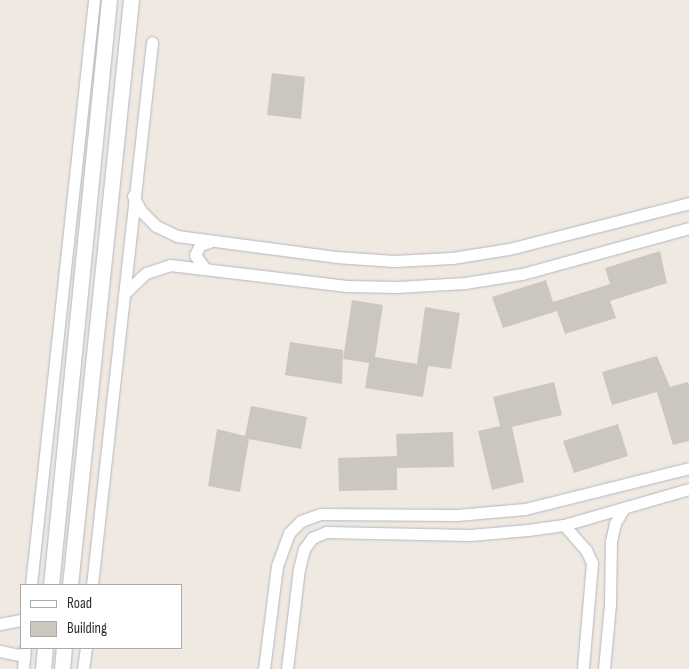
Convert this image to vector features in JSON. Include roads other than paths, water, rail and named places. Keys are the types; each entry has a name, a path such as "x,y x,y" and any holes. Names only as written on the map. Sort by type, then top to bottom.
{"street":[{"path":"31,584 94,0"},
{"path":"51,584 109,0"},
{"path":"70,584 131,0"},
{"path":"92,584 133,196 152,42"},
{"path":"133,196 156,226 177,236 209,242 336,257 394,261 452,258 509,249 689,203"},
{"path":"124,294 146,273 170,265 204,267 346,286 397,287 464,283 522,274 689,228"},
{"path":"204,267 196,255 200,246 209,242"},
{"path":"264,669 277,566 289,533 301,521 320,514 457,515 525,509 689,468"},
{"path":"286,669 300,569 304,549 312,538 326,532 470,536 564,525 689,489"},
{"path":"604,669 615,524 624,508"},
{"path":"564,525 577,538 592,563 583,669"},
{"path":"592,563 600,556 611,561"},
{"path":"0,624 20,620"},
{"path":"43,669 45,649"},
{"path":"62,669 64,649"},
{"path":"83,669 86,649"},
{"path":"0,650 24,652 22,669"}]}
